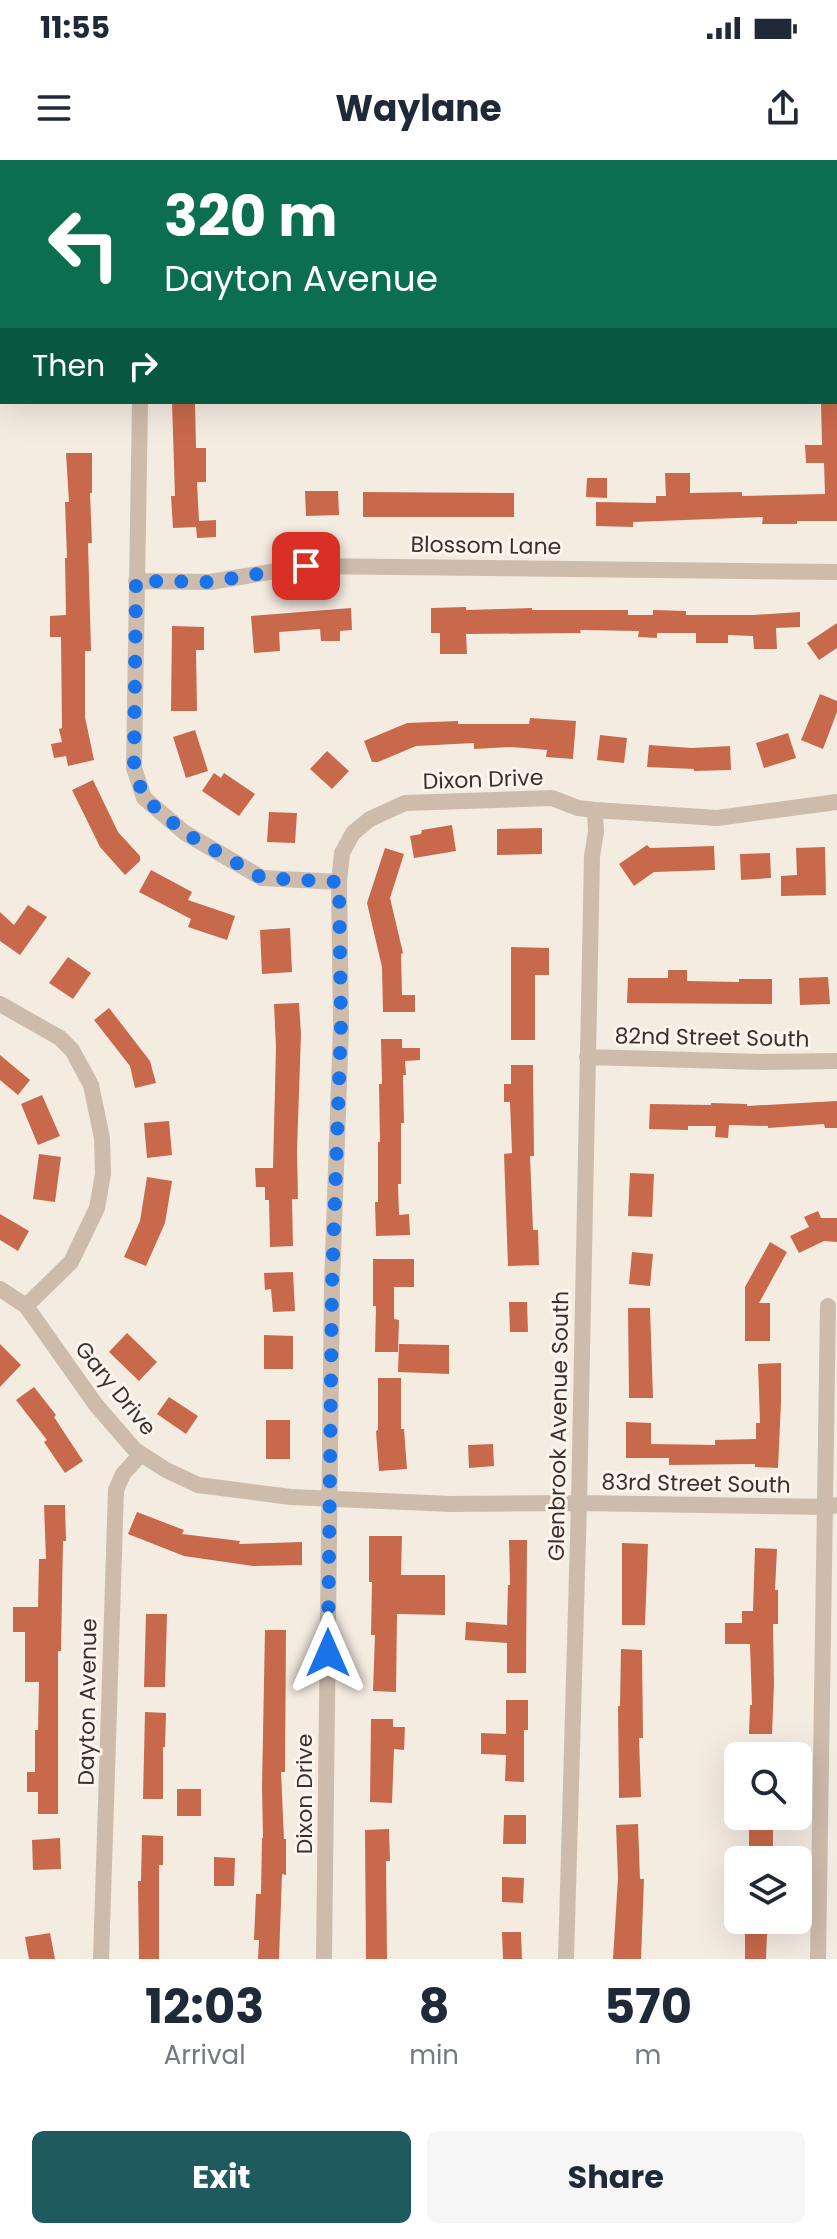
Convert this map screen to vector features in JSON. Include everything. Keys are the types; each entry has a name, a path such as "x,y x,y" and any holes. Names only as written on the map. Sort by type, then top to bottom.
{"street":[{"path":"140,404 134,768 144,798 185,833 262,878 339,882"},
{"name":"Blossom Lane","path":"136,581 210,582 306,566 837,572"},
{"name":"Dixon Drive","path":"324,1959 332,1284 341,1025 339,882 342,853 353,833 370,819 405,803 552,798 578,808 717,818 837,802"},
{"name":"Glenbrook Avenue South","path":"566,1959 595,810"},
{"path":"0,1004 60,1038 72,1050 91,1085 102,1138 103,1174 97,1208 71,1262 26,1306"},
{"name":"82nd Street South","path":"587,1057 837,1061"},
{"name":"Gary Drive","path":"0,1289 26,1306 96,1405 135,1450 198,1485 291,1497 506,1504"},
{"path":"818,1959 831,1506 828,1306"},
{"name":"Dayton Avenue","path":"101,1959 116,1490 123,1474 141,1454"},
{"name":"83rd Street South","path":"506,1504 831,1506"}],"building":[{"path":"172,404 195,404 196,448 206,448 206,482 197,482 199,521 216,520 216,537 197,538 196,527 173,528 171,496 175,496"},
{"path":"821,404 837,404 837,521 762,524 763,517 633,522 633,527 596,526 596,502 656,503 656,496 666,496 665,473 690,473 690,493 742,492 742,496 825,494 824,463 806,463 805,445 822,445"},
{"path":"66,453 92,453 92,543 88,543 91,651 85,651 85,717 94,760 68,766 66,756 54,758 51,744 62,742 59,729 62,728 61,637 50,637 50,616 66,615 65,502 69,502"},
{"path":"587,478 607,478 607,498 586,497"},
{"path":"305,491 338,491 339,515 306,516"},
{"path":"363,492 514,493 514,517 363,517"},
{"path":"466,607 466,610 628,610 628,615 653,615 653,610 686,611 686,615 800,612 800,627 776,628 777,649 754,649 753,636 728,635 728,643 696,643 696,633 657,633 657,638 638,637 639,631 580,630 581,633 466,634 467,654 440,654 440,633 431,633 431,608"},
{"path":"351,608 352,630 340,631 340,641 321,641 320,629 279,632 280,651 254,653 251,616"},
{"path":"837,623 837,648 819,660 807,643"},
{"path":"172,626 204,627 204,650 196,650 197,711 171,711"},
{"path":"820,694 837,701 837,712 823,749 801,740"},
{"path":"530,718 576,721 573,759 546,757 547,750 512,747 474,749 474,743 416,746 372,762 364,741 407,723 458,721 458,724 529,724"},
{"path":"195,730 208,771 186,778 173,737"},
{"path":"788,733 796,758 764,768 756,743"},
{"path":"600,735 627,738 624,763 597,760"},
{"path":"649,745 692,748 730,746 731,770 647,767"},
{"path":"327,751 349,771 332,789 310,769"},
{"path":"214,773 221,778 224,773 255,794 239,816 202,791"},
{"path":"93,780 118,832 140,856 140,861 125,875 100,847 72,790"},
{"path":"269,812 297,813 295,843 267,842"},
{"path":"452,825 456,851 414,858 410,836 421,834 422,830"},
{"path":"542,828 542,854 497,855 497,829"},
{"path":"647,845 650,848 714,846 715,870 654,872 634,886 619,864"},
{"path":"825,847 826,895 781,896 781,876 797,875 796,848"},
{"path":"385,848 404,854 390,898 403,953 402,995 415,995 415,1012 383,1012 382,967 367,903"},
{"path":"770,853 771,878 741,880 740,854"},
{"path":"151,870 192,892 188,900 235,916 227,940 188,927 191,919 139,892"},
{"path":"28,905 47,917 20,955 0,941 0,912 14,925"},
{"path":"290,928 292,972 262,974 260,930"},
{"path":"511,947 549,948 549,975 535,975 535,1040 511,1040"},
{"path":"68,957 91,973 73,999 49,983"},
{"path":"668,970 687,970 687,981 772,979 772,1004 627,1003 628,978 668,978"},
{"path":"828,977 830,1004 800,1005 799,978"},
{"path":"299,1003 298,1199 292,1199 293,1246 270,1247 269,1200 265,1200 265,1187 256,1187 255,1168 273,1168 274,1004"},
{"path":"109,1008 150,1061 156,1083 135,1088 130,1066 94,1020"},
{"path":"381,1039 402,1039 402,1048 420,1048 420,1060 405,1061 406,1075 403,1075 399,1215 409,1214 410,1235 376,1236"},
{"path":"0,1055 30,1080 18,1095 0,1080"},
{"path":"511,1065 533,1065 534,1156 530,1156 533,1230 538,1230 539,1265 508,1266 504,1154 512,1153 510,1102 504,1102 504,1084 511,1084"},
{"path":"42,1095 60,1136 38,1145 21,1104"},
{"path":"837,1101 837,1128 825,1128 824,1124 768,1128 729,1125 728,1138 715,1137 716,1126 688,1126 688,1130 649,1129 650,1104 747,1106"},
{"path":"169,1121 172,1155 147,1158 144,1123"},
{"path":"39,1154 61,1157 55,1202 33,1199"},
{"path":"630,1173 654,1174 652,1217 628,1216"},
{"path":"147,1177 172,1181 165,1223 146,1266 124,1257 140,1221"},
{"path":"818,1211 821,1218 837,1218 837,1242 824,1241 799,1253 790,1236 809,1227 804,1217"},
{"path":"0,1214 29,1231 18,1251 0,1240"},
{"path":"770,1242 787,1252 759,1303 770,1303 770,1341 745,1341 745,1287"},
{"path":"632,1252 653,1254 650,1286 629,1284"},
{"path":"373,1259 414,1259 414,1287 394,1287 394,1319 399,1320 398,1352 375,1352"},
{"path":"293,1272 295,1311 273,1312 271,1289 265,1290 264,1273"},
{"path":"509,1302 527,1302 528,1332 510,1332"},
{"path":"628,1308 650,1308 653,1398 629,1398"},
{"path":"127,1333 157,1362 139,1381 109,1352"},
{"path":"264,1335 293,1336 293,1369 264,1369"},
{"path":"0,1344 21,1365 0,1387"},
{"path":"399,1344 449,1345 449,1374 398,1372"},
{"path":"781,1363 778,1468 755,1467 755,1464 669,1465 669,1458 626,1458 626,1422 651,1423 651,1444 715,1445 715,1440 756,1439 756,1423 760,1423 758,1364"},
{"path":"378,1378 401,1378 401,1429 404,1429 407,1469 379,1471 376,1431"},
{"path":"34,1387 56,1415 54,1417 83,1461 65,1473 44,1442 47,1440 16,1400"},
{"path":"169,1397 198,1416 186,1434 157,1414"},
{"path":"266,1420 290,1420 290,1459 266,1459"},
{"path":"493,1444 494,1466 469,1468 468,1445"},
{"path":"44,1505 65,1505 61,1651 58,1651 58,1814 38,1814 38,1792 27,1792 27,1772 35,1772 39,1682 25,1682 25,1632 13,1632 13,1607 38,1607 39,1559 46,1559"},
{"path":"137,1512 184,1530 182,1534 240,1541 239,1544 302,1542 302,1565 253,1566 184,1556 128,1534"},
{"path":"369,1536 402,1536 401,1575 445,1575 445,1615 397,1614 396,1692 373,1691 375,1635 371,1635"},
{"path":"509,1540 527,1540 526,1673 507,1673 507,1643 465,1640 466,1622 507,1625"},
{"path":"622,1543 648,1544 645,1625 622,1625"},
{"path":"755,1548 777,1549 775,1590 778,1590 778,1624 773,1624 772,1734 749,1734 752,1705 750,1644 725,1644 725,1623 742,1623 742,1611 753,1611"},
{"path":"146,1614 167,1614 165,1687 144,1687"},
{"path":"265,1630 286,1630 285,1772 281,1772 286,1875 282,1874 279,1959 258,1959 259,1940 254,1940 256,1894 261,1894 263,1838"},
{"path":"621,1649 642,1650 643,1738 639,1738 641,1797 619,1798"},
{"path":"506,1700 528,1700 528,1730 524,1730 524,1782 505,1781 506,1755 481,1754 481,1733 506,1734"},
{"path":"145,1712 166,1713 163,1799 143,1799"},
{"path":"371,1719 393,1719 393,1727 405,1727 404,1750 394,1749 392,1803 370,1802"},
{"path":"177,1789 201,1789 201,1816 177,1816"},
{"path":"504,1815 526,1815 526,1844 503,1844"},
{"path":"638,1824 640,1879 644,1879 641,1959 613,1959 618,1878 616,1825"},
{"path":"389,1829 390,1861 386,1861 387,1959 366,1959 365,1830"},
{"path":"749,1830 773,1830 773,1846 749,1846"},
{"path":"142,1835 163,1836 163,1865 159,1865 159,1959 139,1959 138,1881 141,1881"},
{"path":"60,1838 61,1869 33,1870 32,1840"},
{"path":"214,1857 235,1858 234,1886 214,1886"},
{"path":"502,1877 524,1878 523,1903 502,1902"},
{"path":"502,1932 521,1932 522,1959 503,1959"},
{"path":"50,1933 55,1959 29,1959 25,1937"},
{"path":"745,1934 767,1934 766,1959 745,1959"}],"route":[{"path":"306,566 210,582 136,581 134,768 144,798 164,816 185,833 262,878 339,882 341,1025 332,1284 328,1653"}]}
